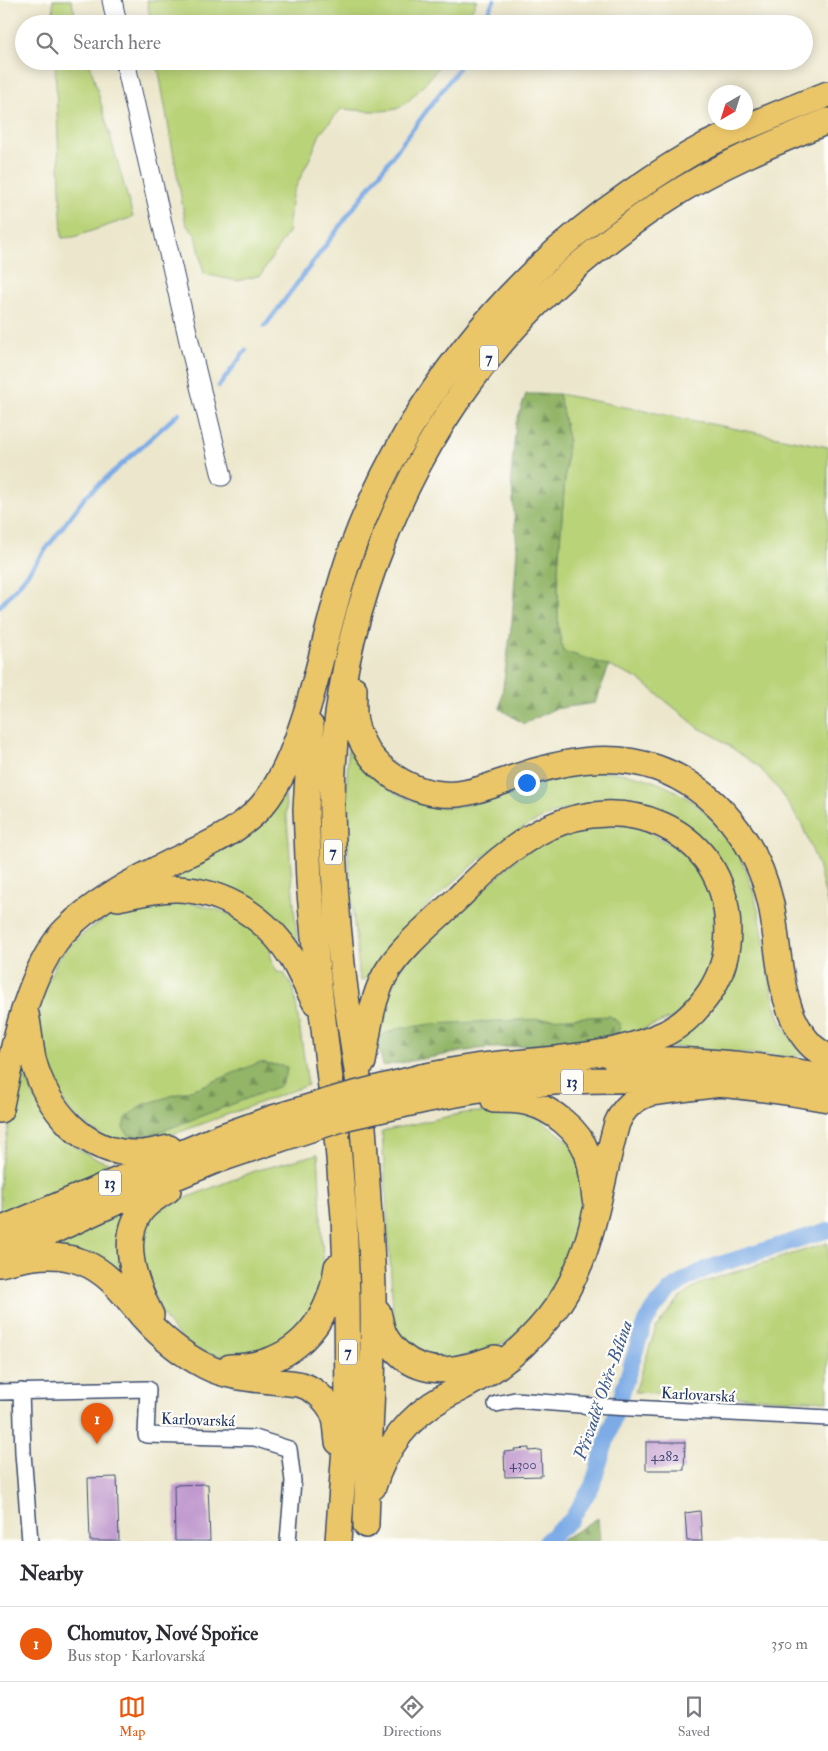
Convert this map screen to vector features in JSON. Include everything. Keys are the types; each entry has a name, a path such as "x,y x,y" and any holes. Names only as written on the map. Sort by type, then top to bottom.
{"highway":[{"name":"7","path":"338,1541 348,1408 348,1298 338,1146 317,970 309,882 306,809 309,738 320,666 351,551 395,453 421,410 449,369 483,325 521,284 561,246 608,209 652,178 704,147 763,119 828,94"},
{"name":"7","path":"365,1533 372,1408 374,1297 359,1089 342,965 334,878 332,805 336,736 346,671 358,616 376,556 396,509 420,462 470,382 501,342 579,264 624,229 669,198 712,173 771,144 828,121"},
{"path":"358,616 353,705 356,723 368,750 389,774 404,783 429,792 458,794 480,789 538,769 572,761 599,759 627,761 657,768 688,783 713,802 733,822 750,847 762,874 770,903 783,984 790,1010 800,1030 812,1046 828,1058"},
{"path":"0,1110 12,1051 26,1008 40,967 59,937 96,903 127,883 232,832 255,814 283,774 295,747 320,666"},
{"path":"359,1089 375,998 385,976 397,957 479,877 515,847 548,828 574,819 598,814 623,813 655,821 670,829 696,849 707,862 722,892 726,908 728,940 714,987 688,1018 668,1032 640,1044 557,1059"},
{"path":"96,903 140,893 177,888 206,892 239,906 259,920 277,938 292,958 323,1019"},
{"path":"26,1008 33,1059 46,1094 69,1125 87,1139 112,1150 138,1153 152,1152 220,1137"},
{"name":"13","path":"0,1230 220,1137 347,1117 488,1065 557,1059 677,1060 782,1069 828,1077"},
{"name":"13","path":"423,1088 499,1087 586,1081 663,1081 720,1084 786,1091 828,1099"},
{"path":"365,1533 372,1492 377,1476 383,1461 400,1432 425,1410 493,1370 536,1333 563,1298 576,1274 591,1231 617,1122 626,1108 641,1096 650,1093 720,1084"},
{"path":"423,1088 530,1103 560,1120 576,1135 586,1152 596,1206"},
{"name":"13","path":"0,1255 132,1195 212,1162 275,1129"},
{"path":"212,1162 154,1199 141,1212 132,1231 131,1255 140,1291 156,1324 185,1354 224,1367 254,1365 281,1355 306,1337 320,1319 335,1284 344,1217"},
{"path":"0,1264 35,1256 49,1255 73,1258 84,1262 107,1277 144,1317 185,1354 212,1370 234,1376 300,1384 317,1393 328,1406 335,1419 343,1487"},
{"path":"374,1297 384,1334 389,1342 403,1356 424,1368 450,1369 468,1367 485,1362 504,1354 536,1333"}],"street":[{"path":"112,0 115,15"},
{"path":"127,70 222,476"},
{"name":"Karlovarská","path":"0,1392 148,1388 146,1435 255,1438 289,1449 293,1480 288,1541"},
{"path":"21,1391 22,1454 30,1541"},
{"name":"Karlovarská","path":"496,1404 515,1400 592,1406 828,1418"}],"green space":[{"path":"53,0 71,0 75,15 54,15"},
{"path":"147,0 477,0 470,15 150,15"},
{"path":"55,70 92,70 133,217 74,237 62,238"},
{"path":"159,70 436,70 401,107 376,111 341,109 320,134 292,195 288,232 261,275 238,281 204,274 196,234 186,225"},
{"path":"526,394 559,394 568,439 558,569 558,625 563,651 609,666 595,703 554,709 524,724 500,709 512,621 517,549 511,476 516,423"},
{"path":"559,394 828,447 828,906 818,865 802,825 780,791 759,767 715,736 699,728 640,680 609,666 563,651 558,625 558,569 568,439"},
{"path":"349,742 368,769 381,783 408,799 429,805 449,807 466,805 552,778 576,773 594,772 628,774 645,778 661,784 691,801 719,826 731,841 748,875 754,893 770,982 780,1019 785,1030 803,1055 789,1057 658,1046 729,975 703,843 565,809 520,830 480,859 418,915 395,939 365,979 360,981 347,832"},
{"path":"285,795 297,942 263,910 166,877 238,841 263,824"},
{"path":"637,825 690,856 713,895 719,939 706,982 676,1016 616,1040 413,1028 396,1029 376,1038 384,1001 404,963 521,855 576,827"},
{"path":"176,901 212,908 229,914 249,925 271,948 270,958 277,972 284,973 294,990 308,1085 150,1143 103,1137 69,1111 42,1057 39,1026 42,995 58,958 79,937 107,917 138,904"},
{"path":"610,1016 621,1024 616,1040 478,1049 383,1066 376,1038 396,1029 431,1024"},
{"path":"260,1062 287,1067 286,1075 280,1086 144,1138 129,1135 123,1128 125,1119 142,1105 200,1087"},
{"path":"22,1065 38,1104 45,1116 63,1137 90,1156 116,1166 0,1217 0,1169"},
{"path":"509,1110 540,1119 568,1141 577,1156 586,1206 567,1269 542,1310 515,1336 500,1345 481,1352 450,1359 421,1356 398,1337 394,1325 382,1131 464,1113"},
{"path":"318,1154 324,1274 318,1298 311,1311 292,1333 279,1342 251,1353 212,1354 203,1352 188,1344 179,1336 164,1316 149,1282 141,1246 144,1229 152,1216 160,1208 255,1171"},
{"path":"131,1209 129,1288 49,1248"},
{"path":"828,1243 828,1401 635,1392 656,1328 679,1299 698,1285 719,1277"},
{"path":"598,1518 600,1541 560,1541"}],"building":[{"path":"646,1442 685,1442 684,1470 646,1470"},
{"path":"529,1448 529,1451 541,1450 542,1476 505,1477 504,1452"},
{"path":"117,1477 119,1541 90,1541 88,1478"},
{"path":"208,1484 210,1541 175,1541 174,1485"},
{"path":"700,1511 702,1541 687,1541 685,1513"}],"waterway":[{"path":"486,15 494,0"},
{"path":"265,326 457,70"},
{"path":"219,386 246,350"},
{"path":"0,606 22,581 86,496 179,413"},
{"name":"Přivaděč Ohře-Bílina","path":"546,1541 571,1520 592,1486 644,1325 655,1307 670,1290 708,1268 828,1230"}],"place":[{"name":"Chomutov, Nové Spořice","path":"97,1444"}]}
